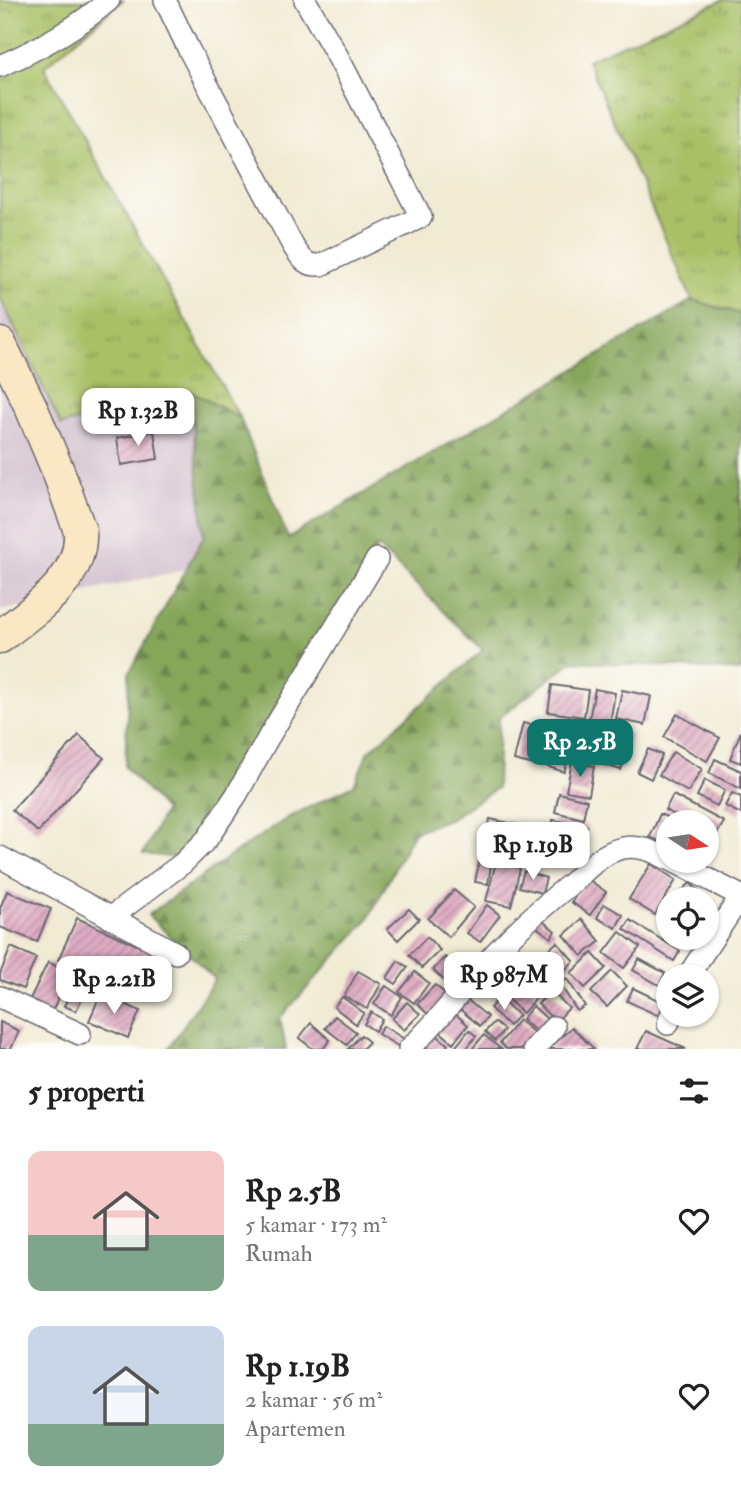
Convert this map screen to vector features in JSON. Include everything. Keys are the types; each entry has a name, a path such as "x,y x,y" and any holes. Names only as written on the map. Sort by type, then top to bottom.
{"street":[{"path":"0,66 53,40 90,17 108,0"},
{"path":"165,0 293,246 303,261 321,265 421,217 338,57 305,0"},
{"path":"0,344 31,407 80,531 79,548 72,570 46,601 0,637"},
{"path":"110,918 183,863 207,839 377,559"},
{"path":"409,1049 498,950 603,856 631,847 656,854"},
{"path":"0,857 176,953"},
{"path":"696,873 741,896 696,964"},
{"path":"0,997 80,1034"},
{"path":"534,1049 554,1027"}],"shaded area":[{"path":"0,297 61,425 190,391 204,536 185,570 0,611"}],"green space":[{"path":"0,0 123,0 44,67 240,418 190,391 61,425 0,297"},
{"path":"723,0 741,0 741,314 692,300 587,60"},
{"path":"692,300 741,314 741,671 573,661 499,718 497,788 451,818 414,832 367,921 280,1018 286,1049 168,1049 215,979 148,915 289,817 354,785 368,752 483,650 378,547 281,698 219,809 179,858 143,854 165,810 125,767 129,673 204,536 190,391 240,418 288,538"}],"building":[{"path":"154,431 158,459 121,465 117,438"},
{"path":"552,685 588,690 584,717 548,712"},
{"path":"595,689 615,693 610,724 589,720"},
{"path":"622,690 651,696 645,725 616,719"},
{"path":"677,714 720,738 707,761 664,737"},
{"path":"556,718 578,724 564,772 543,765"},
{"path":"523,723 548,729 538,766 514,760"},
{"path":"583,723 597,727 589,759 575,755"},
{"path":"604,727 631,735 621,770 594,762"},
{"path":"741,731 741,763 730,759"},
{"path":"79,735 104,758 38,832 12,810"},
{"path":"648,749 662,755 651,779 637,772"},
{"path":"673,752 702,769 688,792 659,775"},
{"path":"715,759 741,771 741,789 709,773"},
{"path":"572,762 594,766 589,795 566,791"},
{"path":"705,780 725,790 717,806 697,796"},
{"path":"559,793 587,800 583,819 555,812"},
{"path":"732,793 741,797 741,814 725,806"},
{"path":"673,795 701,810 665,810"},
{"path":"490,819 528,827 522,856 484,849"},
{"path":"553,820 587,826 582,855 548,848"},
{"path":"656,823 656,840 650,837"},
{"path":"480,857 492,859 488,884 475,882"},
{"path":"496,862 520,868 511,906 486,901"},
{"path":"651,864 656,867 656,873 665,873 676,880 672,887 656,887 655,915 629,899"},
{"path":"524,871 546,878 542,893 519,887"},
{"path":"588,879 606,892 590,915 571,902"},
{"path":"454,890 474,907 449,937 428,919"},
{"path":"7,891 51,909 37,942 0,927 0,908"},
{"path":"604,904 623,915 616,928 597,918"},
{"path":"487,905 500,915 480,942 467,933"},
{"path":"409,909 419,919 398,940 387,929"},
{"path":"77,918 150,951 131,993 58,960"},
{"path":"539,918 555,931 551,938 534,925"},
{"path":"582,919 600,941 582,956 564,935"},
{"path":"630,920 656,936 656,949 624,929"},
{"path":"620,932 640,947 624,968 604,953"},
{"path":"427,937 440,950 422,968 409,955"},
{"path":"557,942 574,961 558,976 541,957"},
{"path":"509,945 526,960 517,970 500,955"},
{"path":"11,947 36,958 23,989 0,980"},
{"path":"657,950 680,951 674,961"},
{"path":"592,953 606,968 585,988 571,973"},
{"path":"445,957 463,974 451,987 433,970"},
{"path":"639,959 656,968 656,983 633,970"},
{"path":"398,961 408,967 396,984 387,978"},
{"path":"532,961 555,983 545,993 522,971"},
{"path":"48,962 70,973 51,1014 28,1003"},
{"path":"493,963 510,979 501,989 484,973"},
{"path":"358,971 381,984 367,1009 344,996"},
{"path":"612,971 627,986 607,1007 591,992"},
{"path":"415,972 429,983 414,1003 399,992"},
{"path":"519,979 538,996 523,1013 504,996"},
{"path":"567,979 585,1006 577,1011 560,984"},
{"path":"74,985 86,990 76,1011 64,1006"},
{"path":"435,985 449,997 431,1017 417,1004"},
{"path":"386,986 402,997 391,1015 374,1004"},
{"path":"633,988 656,999 656,1015 627,1001"},
{"path":"551,991 569,1008 556,1022 538,1004"},
{"path":"101,993 140,1011 128,1038 89,1021"},
{"path":"342,997 364,1013 356,1024 334,1007"},
{"path":"465,998 488,1017 480,1026 457,1007"},
{"path":"499,998 519,1015 509,1026 490,1008"},
{"path":"407,1002 420,1014 404,1030 392,1019"},
{"path":"533,1006 550,1022 539,1034 522,1019"},
{"path":"451,1010 468,1025 453,1043 436,1028"},
{"path":"371,1012 382,1019 375,1031 364,1024"},
{"path":"335,1016 356,1032 347,1045 325,1028"},
{"path":"519,1020 539,1037 528,1049 506,1049 500,1043"},
{"path":"0,1022 19,1031 11,1049 0,1049"},
{"path":"494,1022 504,1030 495,1041 485,1032"},
{"path":"311,1023 330,1040 323,1049 313,1049 299,1038"},
{"path":"383,1026 406,1040 401,1048 378,1034"},
{"path":"572,1027 594,1049 549,1049"},
{"path":"469,1030 476,1036 466,1049 454,1049"},
{"path":"432,1031 448,1045 445,1049 423,1049"},
{"path":"646,1031 686,1049 637,1049"},
{"path":"361,1035 369,1042 362,1049 348,1049"},
{"path":"484,1035 501,1049 472,1049"}]}
